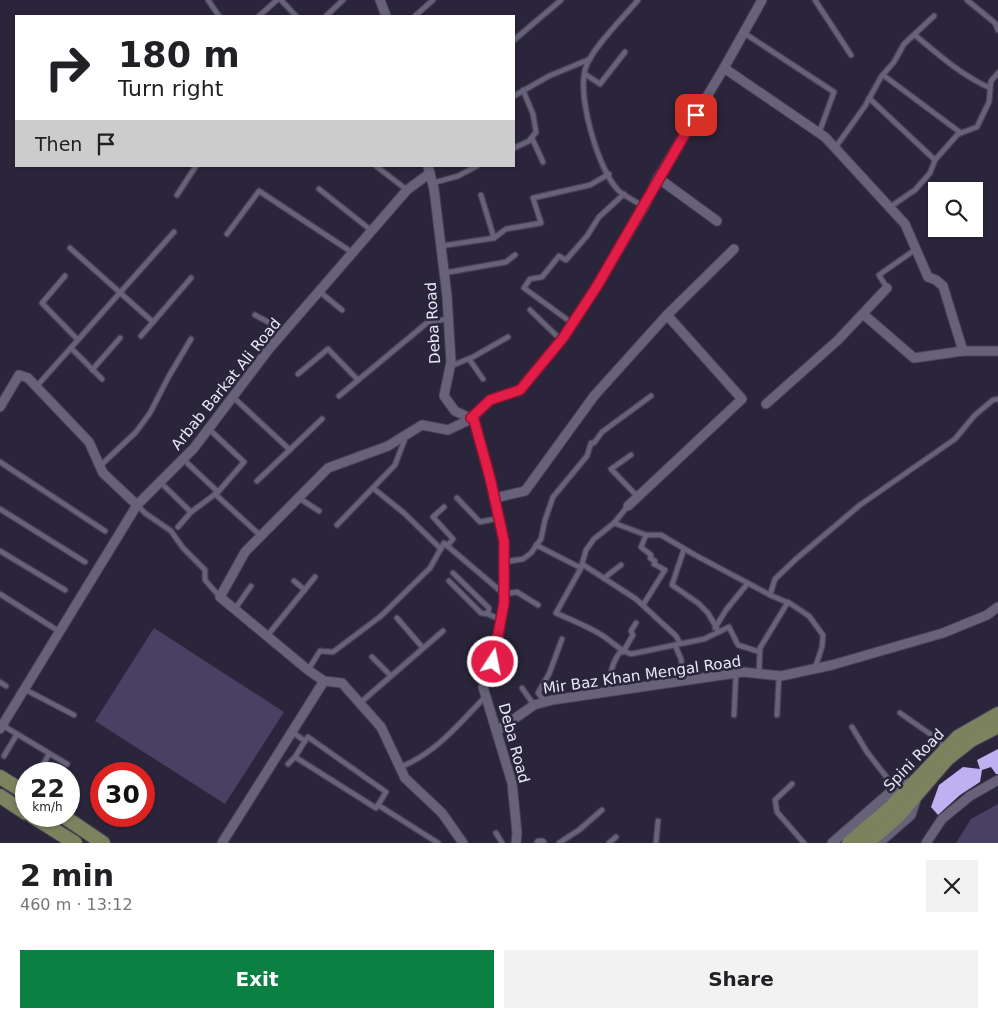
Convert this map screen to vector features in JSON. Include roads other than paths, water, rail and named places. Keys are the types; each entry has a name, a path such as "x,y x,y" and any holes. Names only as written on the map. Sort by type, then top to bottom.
{"main road":[{"name":"Spini Road","path":"858,840 898,816 916,788 946,749 958,737 998,714"},
{"name":"Spini Road","path":"916,788 971,740 998,726"},
{"path":"0,777 15,786"},
{"path":"0,796 15,806"},
{"path":"49,827 74,843"},
{"path":"79,827 103,843"}],"street":[{"path":"380,0 384,15"},
{"path":"463,843 442,813 405,778 382,727 342,683 324,681 308,670 220,597 245,552 328,468 388,446 422,425 448,430 471,418 490,400 520,390 561,340 597,286 762,0"},
{"path":"724,68 819,133 836,148 905,224 928,277 936,280 943,286 963,351"},
{"name":"Arbab Barkat Ali Road","path":"1,727 137,505 194,448 269,349 407,190 429,170"},
{"name":"Deba Road","path":"429,170 433,183 448,319 450,366 444,396 454,411 474,420 495,498 504,541 504,594 501,620 493,662 483,687 512,783 517,833 516,843"},
{"path":"658,178 717,221"},
{"path":"495,498 525,491 594,396 667,315 734,249"},
{"path":"766,404 838,340 887,288"},
{"path":"863,314 914,358 963,351 998,351"},
{"path":"628,506 742,399 667,315"},
{"path":"0,406 19,375 28,378 89,442 103,473 137,505"},
{"name":"Mir Baz Khan Mengal Road","path":"497,731 534,705 546,702 742,672 779,676 814,669 943,633 987,615 998,607"},
{"path":"222,843 324,681"},
{"path":"926,843 942,820 970,796 998,780"},
{"path":"832,843 895,788 916,788 911,815 879,843"}],"lane":[{"path":"208,0 218,15"},
{"path":"259,15 277,0"},
{"path":"281,0 295,15"},
{"path":"327,15 343,0"},
{"path":"416,15 433,0"},
{"path":"515,39 561,0"},
{"path":"628,0 633,6"},
{"path":"638,0 590,59 584,74 584,101 593,139 601,162 618,190 644,207"},
{"path":"814,0 851,54"},
{"path":"969,0 995,23 998,30"},
{"path":"836,148 904,44 934,16"},
{"path":"743,32 834,92 819,133"},
{"path":"915,35 957,71 990,88"},
{"path":"584,74 600,84 625,52"},
{"path":"515,95 549,76 590,59"},
{"path":"890,207 915,190 930,173 936,160 958,134 978,127 989,102 991,81 998,72"},
{"path":"883,75 961,133"},
{"path":"515,148 529,141 536,132 523,90"},
{"path":"869,98 936,160"},
{"path":"532,138 543,162"},
{"path":"177,195 195,167"},
{"path":"377,167 407,190"},
{"path":"433,183 458,176 475,167"},
{"path":"441,246 494,238 506,230 540,222 533,198 590,185 609,174"},
{"path":"319,189 372,231"},
{"path":"227,234 259,191 354,253"},
{"path":"572,324 524,288 530,279 542,277 559,256 566,260 587,236 599,217 624,194"},
{"path":"481,195 494,238"},
{"path":"36,387 174,232"},
{"path":"70,248 153,322"},
{"path":"887,288 879,274 916,249"},
{"path":"444,273 506,262 515,255"},
{"path":"65,276 42,303 78,340"},
{"path":"141,336 191,278"},
{"path":"320,292 342,310"},
{"path":"530,310 561,340"},
{"path":"256,315 285,331"},
{"path":"339,396 428,322 448,319"},
{"path":"92,370 120,338"},
{"path":"450,366 470,359 508,338"},
{"path":"100,466 136,432 150,413 168,376 191,339"},
{"path":"71,348 102,379"},
{"path":"298,374 328,349 358,380"},
{"path":"470,359 483,379"},
{"path":"504,562 523,559 531,553 541,539 544,520 553,497 586,456 591,442 594,443 602,432 651,396"},
{"path":"233,397 290,450"},
{"path":"770,595 775,579 796,559 860,505 955,439 975,414 993,400 998,399"},
{"path":"257,481 322,420"},
{"path":"178,527 191,512 216,493 244,462 208,429"},
{"path":"338,525 396,465 407,435"},
{"path":"631,455 611,469 638,497"},
{"path":"183,459 261,536"},
{"path":"0,462 105,531"},
{"path":"160,482 191,512"},
{"path":"373,488 404,513 441,549"},
{"path":"298,498 319,511"},
{"path":"457,498 480,522 499,518"},
{"path":"137,505 171,531 183,548 206,570 205,580 220,597"},
{"path":"628,506 614,523 594,539 586,550 582,566 556,613 600,634 622,651 630,654 704,639 717,630 729,627 738,645 760,652"},
{"path":"444,507 433,517 453,539 448,546"},
{"path":"0,509 85,562"},
{"path":"614,523 646,535 661,535 770,595 788,602 809,616 823,635 822,647 814,669"},
{"path":"643,605 665,570 654,564 655,561 650,558 651,555 641,547 646,535"},
{"path":"308,670 320,651 333,652 381,616 430,568 444,543 504,594 517,592 538,605"},
{"path":"536,545 604,578 643,605 676,636 680,644"},
{"path":"684,549 672,585 698,603 708,613 717,630"},
{"path":"0,551 65,590"},
{"path":"604,578 620,565"},
{"path":"453,572 489,608 488,614"},
{"path":"267,636 315,577"},
{"path":"294,581 305,590"},
{"path":"449,582 480,613 488,614 501,620"},
{"path":"717,630 726,610 748,583"},
{"path":"234,609 251,586"},
{"path":"0,594 60,632"},
{"path":"759,674 760,648 788,602"},
{"path":"396,618 424,648"},
{"path":"610,692 609,678 615,658 633,635 631,631 636,623"},
{"path":"360,703 443,632"},
{"path":"546,702 538,693 549,674 562,639"},
{"path":"675,645 681,660 684,681"},
{"path":"372,657 391,676"},
{"path":"728,664 734,673 734,715"},
{"path":"777,715 779,676"},
{"path":"0,682 6,686"},
{"path":"522,688 534,705"},
{"path":"24,690 74,715"},
{"path":"400,767 412,762 440,742 486,696"},
{"path":"900,712 933,736 946,749"},
{"path":"1,727 63,762"},
{"path":"852,727 867,752 895,788"},
{"path":"291,731 305,741"},
{"path":"4,756 16,734"},
{"path":"288,764 295,757 308,736 386,792 376,808 295,757"},
{"path":"45,762 49,754"},
{"path":"792,784 775,800 777,812 804,843"},
{"path":"378,805 438,843"},
{"path":"558,843 579,830 602,810"},
{"path":"656,843 658,821"},
{"path":"496,834 502,843"},
{"path":"609,843 616,837"}]}
